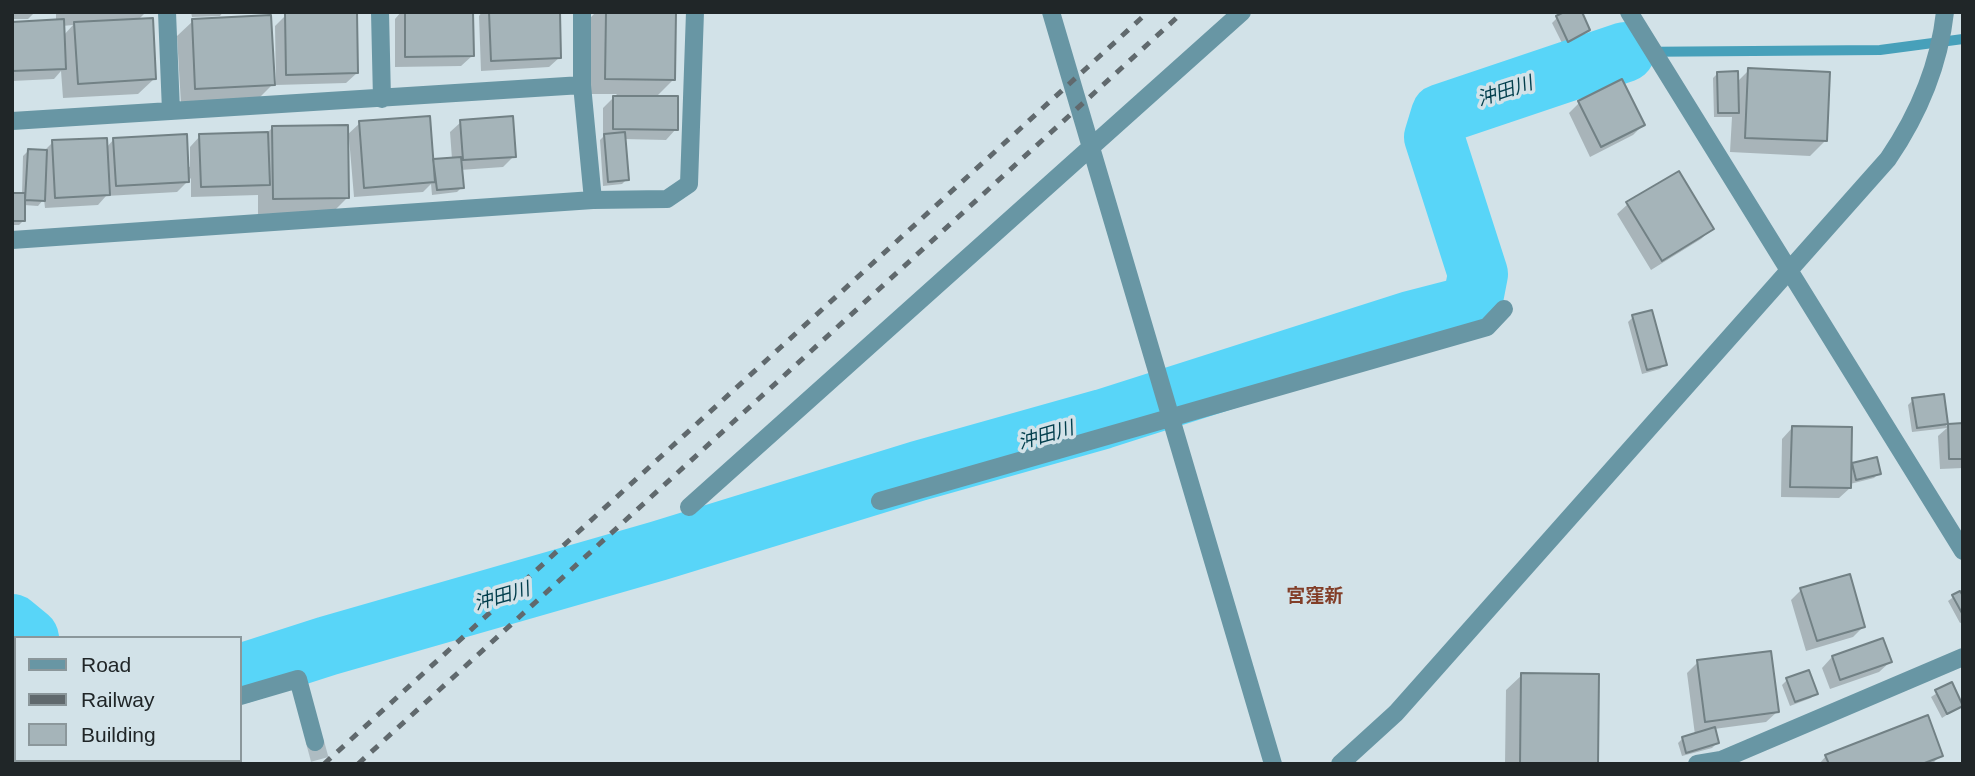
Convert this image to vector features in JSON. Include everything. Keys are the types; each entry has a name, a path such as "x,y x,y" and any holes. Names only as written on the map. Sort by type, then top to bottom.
{"street":[{"path":"167,12 171,111"},
{"path":"380,12 382,99"},
{"path":"582,12 582,85 593,200"},
{"path":"12,240 593,200 667,199 689,184 695,12"},
{"path":"1051,12 1273,764"},
{"path":"689,508 1242,12"},
{"path":"1629,12 1963,551"},
{"path":"1340,764 1396,713 1888,159 1909,127 1934,64 1944,18"},
{"path":"12,121 582,85"},
{"path":"880,501 1487,327 1504,309"},
{"path":"1697,764 1721,760 1963,657"},
{"path":"242,695 298,679 315,742"}],"building":[{"path":"357,12 358,73 286,75 285,13"},
{"path":"405,12 473,12 474,56 405,57"},
{"path":"489,12 560,12 561,58 491,61"},
{"path":"606,12 676,12 675,80 605,79"},
{"path":"1564,12 1582,12 1590,30 1568,42 1556,16"},
{"path":"271,15 275,85 195,89 192,19"},
{"path":"153,18 156,79 78,84 74,22"},
{"path":"64,19 66,69 12,71 12,22"},
{"path":"1748,68 1830,72 1827,141 1745,138"},
{"path":"1738,71 1739,113 1718,113 1717,72"},
{"path":"1622,79 1645,125 1601,147 1578,101"},
{"path":"613,96 678,96 678,130 613,129"},
{"path":"430,116 435,182 364,188 359,121"},
{"path":"513,116 516,157 463,160 460,120"},
{"path":"348,125 349,198 273,199 272,126"},
{"path":"268,132 270,185 201,187 199,134"},
{"path":"625,132 629,180 608,182 604,134"},
{"path":"187,134 189,182 116,186 113,138"},
{"path":"107,138 110,195 55,198 52,140"},
{"path":"28,149 47,150 45,201 25,200"},
{"path":"461,157 464,188 437,190 433,159"},
{"path":"1679,171 1714,229 1662,261 1626,202"},
{"path":"12,193 25,193 25,221 12,221"},
{"path":"1652,310 1667,365 1647,370 1632,315"},
{"path":"1944,394 1948,424 1917,428 1912,398"},
{"path":"1963,423 1963,459 1949,459 1948,424"},
{"path":"1792,426 1852,427 1851,488 1790,487"},
{"path":"1877,457 1881,474 1856,480 1852,463"},
{"path":"1850,574 1865,627 1817,641 1800,588"},
{"path":"1960,591 1963,596 1963,615 1952,595"},
{"path":"1883,638 1892,662 1840,680 1832,656"},
{"path":"1771,651 1779,712 1705,722 1697,660"},
{"path":"1809,670 1818,694 1795,702 1786,678"},
{"path":"1521,673 1599,674 1598,764 1520,764"},
{"path":"1952,682 1963,706 1947,714 1935,690"},
{"path":"1928,715 1943,756 1922,764 1829,764 1825,755"},
{"path":"1715,727 1719,743 1686,753 1682,737"}],"waterway":[{"path":"1625,52 1880,50 1963,39"},
{"name":"沖田川","path":"242,673 918,471 1103,419 1410,321 1472,305 1478,274 1434,137 1441,114 1625,52"},
{"name":"沖田川","path":"12,624 27,636"}],"tunnel":[{"path":"315,742 321,764"}],"railway":[{"path":"324,764 1148,12"},
{"path":"358,764 1183,12"}],"district":[{"name":"宮窪新","path":"1315,597"}]}
